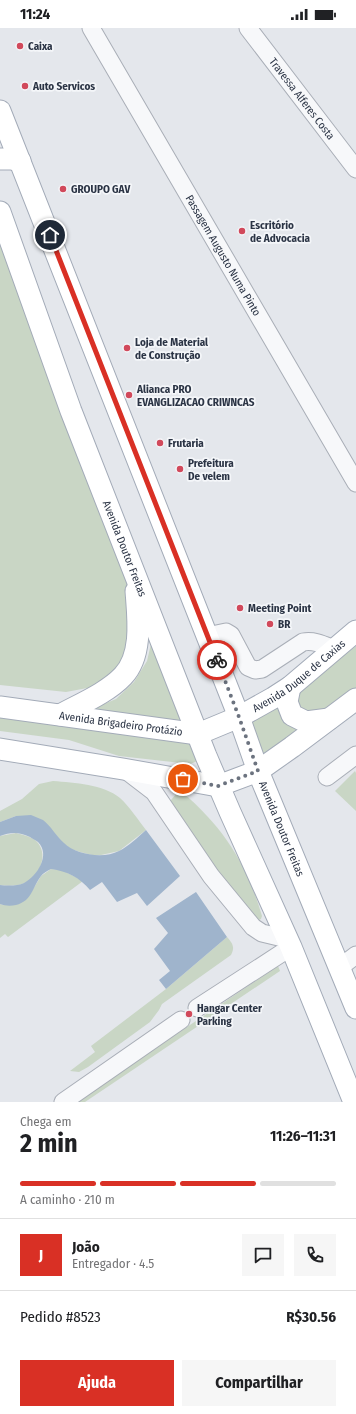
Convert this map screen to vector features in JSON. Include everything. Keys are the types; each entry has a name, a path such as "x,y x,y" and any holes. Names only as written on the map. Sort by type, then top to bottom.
{"main road":[{"name":"Avenida Doutor Freitas","path":"0,110 10,160 207,636 239,717 258,771 356,1008"},
{"name":"Avenida Doutor Freitas","path":"0,212 71,411 218,786 289,943 354,1102"},
{"path":"60,715 109,688 123,676 131,662 137,645 138,613 134,571"},
{"name":"Avenida Duque de Caxias","path":"239,717 290,687 356,631"},
{"path":"290,687 287,702 292,715 306,722 329,719"},
{"path":"0,749 218,786 258,771 356,699"},
{"name":"Avenida Brigadeiro Protázio","path":"0,707 198,734 239,717"}],"street":[{"name":"Passagem Augusto Numa Pinto","path":"91,28 356,483"},
{"name":"Travessa Alferes Costa","path":"248,28 356,169"},
{"path":"207,636 226,632 231,635 248,667 255,670 262,669 303,642 316,642 334,649"},
{"path":"327,777 356,755"},
{"path":"123,769 154,792 211,876 252,927 262,933 289,943"},
{"path":"197,1008 289,943"},
{"path":"339,968 356,955"},
{"path":"62,1102 181,1020"}],"green space":[{"path":"0,239 127,571 132,647 123,661 98,686 66,692 0,685"},
{"path":"154,631 193,730 87,711 116,699 134,682 147,661"},
{"path":"356,646 356,691 325,715 306,716 293,698"},
{"path":"285,694 304,725 260,765 244,718"},
{"path":"0,716 197,740 200,760 190,764 119,756 69,740 0,731"},
{"path":"355,771 356,773 356,811 335,791"},
{"path":"53,781 88,785 113,793 127,805 146,830 119,851 101,855 92,855 71,849 64,844 43,821 16,816 0,822 0,811 22,799 39,784"},
{"path":"182,792 210,819 232,848 241,863 256,897 262,916 261,919 257,921 254,919 175,814 171,800 177,793"},
{"path":"16,833 25,835 38,843 41,849 42,861 37,873 28,881 11,886 0,885 0,836"},
{"path":"51,869 62,870 83,881 8,937 5,934 0,938 0,904 3,905 29,896 41,876"},
{"path":"227,937 233,946 231,955 162,1004 150,1022 88,1067 79,1072 70,1071 95,1052 91,1046 166,989"},
{"path":"278,966 280,971 85,1102 75,1102"}],"water":[{"path":"31,815 43,820 49,825 61,840 69,847 83,853 90,854 106,855 119,851 130,844 146,830 180,876 147,906 137,893 117,902 102,882 90,890 73,876 62,871 51,869 42,875 29,897 21,903 14,905 0,904 0,885 19,885 29,880 41,865 43,853 42,847 38,842 26,835 15,833 0,836 0,822 16,816"},
{"path":"196,892 227,937 166,989 159,980 170,971 154,949 168,933 156,918"}],"way so far":[{"path":"183,779 218,786 258,771 217,660"}],"place":[{"name":"Caixa","path":"20,46"},
{"name":"Auto Servicos","path":"25,86"},
{"name":"GROUPO GAV","path":"63,189"},
{"name":"Escritório de Advocacia","path":"242,231"},
{"name":"Loja de Material de Construção","path":"127,348"},
{"name":"Alianca PRO EVANGLIZACAO CRIWNCAS","path":"129,395"},
{"name":"Frutaria","path":"160,443"},
{"name":"Prefeitura De velem","path":"180,469"},
{"name":"Meeting Point","path":"240,608"},
{"name":"BR","path":"270,624"},
{"name":"Hangar Center Parking","path":"189,1014"}],"route":[{"path":"50,235 217,660"}]}
